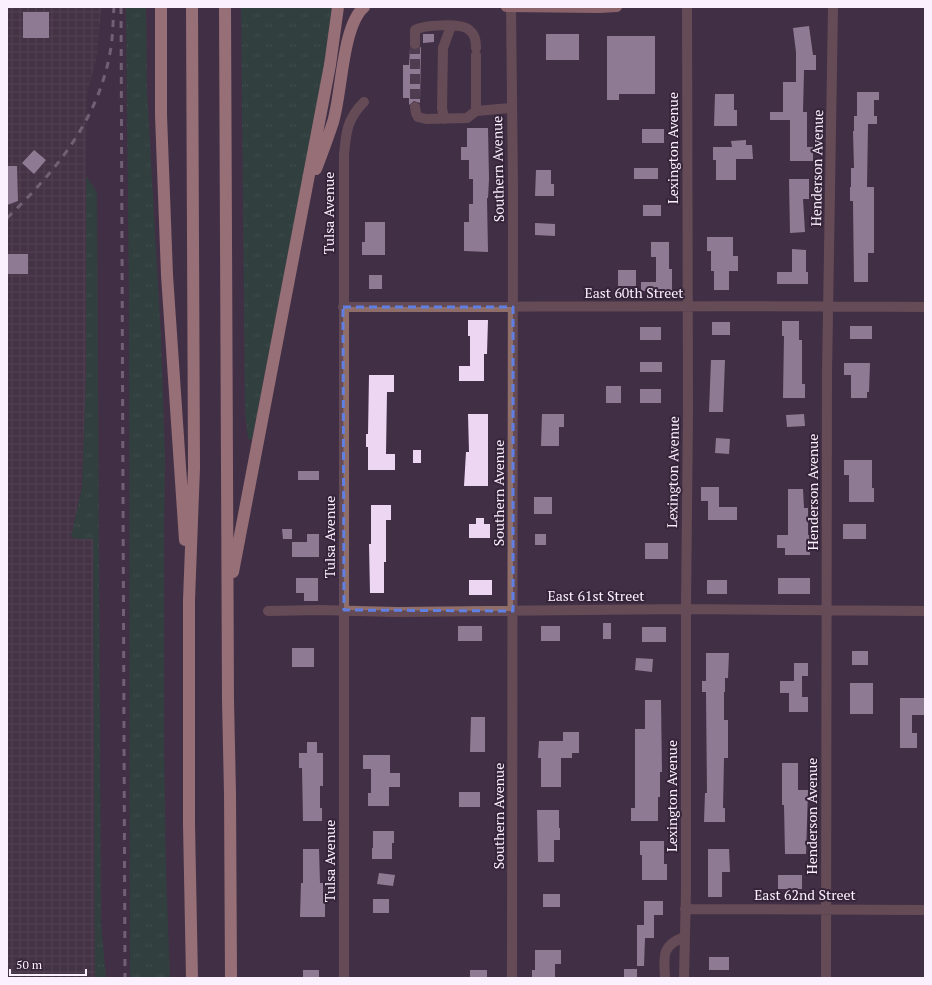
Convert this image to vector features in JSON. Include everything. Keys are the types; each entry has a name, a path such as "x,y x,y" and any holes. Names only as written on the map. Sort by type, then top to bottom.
{"highway":[{"path":"161,7 161,115 167,275 189,600"},
{"path":"192,7 194,468 189,600 189,816 192,978"},
{"path":"225,7 227,600 231,978"},
{"path":"227,600 330,65 338,7"},
{"path":"302,206 333,121 350,30 358,12 364,7"}],"main road":[{"path":"506,7 617,7"}],"street":[{"name":"Southern Avenue","path":"511,7 513,307 512,978"},
{"name":"Lexington Avenue","path":"684,978 684,937 686,910 688,307 687,7"},
{"name":"Henderson Avenue","path":"826,978 827,306 834,7"},
{"path":"444,119 442,108 443,48 451,26"},
{"path":"415,44 415,30 419,28 463,26 472,32 476,38 476,111"},
{"name":"Tulsa Avenue","path":"344,978 343,188 346,131 349,121 364,102"},
{"path":"415,107 418,117 426,119 467,118 476,111 511,108"},
{"name":"East 60th Street","path":"343,307 925,307"},
{"name":"East 61st Street","path":"268,611 344,610 397,612 686,609 925,611"},
{"name":"East 62nd Street","path":"686,910 925,910"},
{"path":"665,978 665,950 684,937"}],"highlighted area":[{"path":"343,307 513,307 513,611 344,610"}],"shaded area":[{"path":"7,7 101,7 97,56 87,93 86,375 82,487 71,537 77,539 93,538 95,978 7,978"}],"green space":[{"path":"126,7 146,7 147,90 161,338 165,457 164,748 166,871 170,978 130,978 129,303"},
{"path":"241,7 332,7 322,78 252,440 248,439 245,412"},
{"path":"86,176 97,192 101,922 106,978 95,978 93,539 77,539 71,537 82,487 86,375"}],"building":[{"path":"23,12 49,12 49,38 23,38"},
{"path":"809,26 813,55 816,55 816,70 804,70 803,112 807,112 807,147 813,147 813,161 790,161 790,120 770,120 770,112 783,112 783,82 796,82 796,52 793,28"},
{"path":"423,34 434,34 434,42 423,43"},
{"path":"546,34 579,34 579,60 546,60"},
{"path":"607,36 655,36 655,94 619,94 619,100 607,100"},
{"path":"421,47 420,103 414,101 409,105 409,98 403,98 403,65 409,65 410,48 415,50"},
{"path":"857,92 879,92 879,100 874,100 874,116 877,116 877,124 868,124 867,187 874,187 874,253 868,253 868,282 854,282 853,201 850,201 850,187 851,168 854,168 853,131 854,116 857,116"},
{"path":"715,94 734,94 734,110 737,110 737,126 714,126"},
{"path":"467,128 488,128 488,252 464,251 464,222 469,222 469,204 473,204 473,179 469,179 469,160 461,160 461,147 467,147"},
{"path":"642,129 664,129 664,143 642,143"},
{"path":"746,140 746,145 752,145 753,159 736,159 736,180 716,180 716,160 713,160 713,147 732,147 731,141"},
{"path":"34,150 46,160 34,174 22,163"},
{"path":"7,166 17,166 18,201 7,205"},
{"path":"634,168 658,168 658,179 634,179"},
{"path":"536,170 551,170 551,184 554,184 554,196 535,196"},
{"path":"789,179 809,179 809,199 803,199 805,232 790,233"},
{"path":"643,205 661,205 661,216 643,216"},
{"path":"365,222 385,222 385,255 362,255 362,242 365,242"},
{"path":"535,223 555,224 555,236 535,235"},
{"path":"707,237 733,237 733,256 738,256 738,271 729,271 729,290 714,290 714,271 711,271 711,251 707,251"},
{"path":"651,242 669,242 669,269 672,269 672,290 641,291 641,282 656,282 656,257 651,257"},
{"path":"792,249 806,250 806,272 808,272 808,284 777,284 777,272 792,272"},
{"path":"8,254 28,254 28,274 8,274"},
{"path":"618,270 636,270 636,286 618,286"},
{"path":"369,275 382,275 382,289 369,289"},
{"path":"468,320 488,320 487,354 484,354 484,381 459,381 459,366 470,366 470,336 468,336"},
{"path":"782,321 799,321 799,340 802,340 802,384 805,384 805,398 783,398 784,336 782,336"},
{"path":"712,322 730,322 730,335 712,335"},
{"path":"850,326 872,326 872,339 850,339"},
{"path":"640,327 661,327 661,340 640,340"},
{"path":"711,360 725,360 723,412 709,412"},
{"path":"640,362 662,362 662,372 640,372"},
{"path":"844,363 870,363 869,392 867,392 867,398 851,398 851,375 844,375"},
{"path":"369,375 394,375 394,392 387,392 386,454 395,454 395,470 368,470 368,447 366,447 366,434 368,434"},
{"path":"606,386 621,386 621,403 606,403"},
{"path":"640,389 661,389 661,403 640,403"},
{"path":"468,414 488,414 488,486 464,486 466,452 469,452"},
{"path":"542,414 564,414 564,427 559,427 559,446 541,446"},
{"path":"804,414 805,426 787,427 786,415"},
{"path":"716,438 730,439 729,454 715,453"},
{"path":"413,450 421,450 421,463 413,463"},
{"path":"844,460 872,460 872,488 874,488 874,502 849,502 849,475 844,475"},
{"path":"298,471 319,471 319,480 298,480"},
{"path":"701,487 719,487 719,507 737,507 737,520 708,520 708,501 701,501"},
{"path":"788,489 803,489 804,508 808,508 810,555 785,555 785,548 777,548 777,535 788,535"},
{"path":"534,497 552,497 552,514 534,514"},
{"path":"371,505 391,505 391,520 386,520 384,593 370,593 369,544 371,544"},
{"path":"476,518 484,518 484,524 490,524 490,538 469,538 469,524 476,524"},
{"path":"843,524 866,524 866,539 843,539"},
{"path":"282,529 292,529 292,539 283,539"},
{"path":"307,534 319,534 319,557 292,557 292,542 307,542"},
{"path":"535,534 546,534 546,545 535,545"},
{"path":"645,543 668,543 668,559 645,559"},
{"path":"296,578 318,578 318,601 304,601 304,593 296,593"},
{"path":"778,578 810,578 810,594 778,594"},
{"path":"469,580 492,580 492,595 469,595"},
{"path":"707,580 727,580 727,594 707,594"},
{"path":"603,623 611,623 611,639 603,639"},
{"path":"458,626 482,626 482,641 458,641"},
{"path":"541,626 560,626 560,641 541,641"},
{"path":"642,627 666,627 666,642 642,642"},
{"path":"292,648 314,648 314,667 292,667"},
{"path":"852,651 868,651 868,665 852,665"},
{"path":"706,653 729,653 728,678 725,678 724,692 724,720 728,720 728,758 724,758 723,808 725,808 725,822 704,822 705,793 707,793 706,692 702,692 702,681 706,681"},
{"path":"636,658 653,659 652,672 635,670"},
{"path":"794,663 808,663 808,676 802,676 802,697 808,697 808,712 789,712 789,693 780,693 780,681 794,681"},
{"path":"850,683 873,683 873,714 850,714"},
{"path":"900,698 925,698 925,715 912,715 912,733 917,733 917,748 900,748"},
{"path":"645,700 661,700 662,772 660,772 658,821 631,821 631,808 635,808 635,729 645,729"},
{"path":"471,717 485,717 485,752 470,752"},
{"path":"563,732 579,732 579,753 572,753 572,758 561,758 561,787 541,787 541,758 538,758 539,741 563,741"},
{"path":"307,742 317,742 317,753 323,753 323,786 320,786 320,808 322,808 322,821 303,821 302,768 299,768 299,753 307,753"},
{"path":"363,755 390,755 390,773 400,773 400,787 389,787 389,806 368,806 368,793 371,793 371,769 363,769"},
{"path":"782,763 798,763 798,790 808,790 806,854 785,854 784,805 782,805"},
{"path":"459,792 480,792 480,807 459,807"},
{"path":"537,810 559,810 560,840 554,840 554,862 538,862"},
{"path":"373,831 394,831 392,859 372,859"},
{"path":"640,841 664,841 664,864 667,864 667,880 642,880 642,855 640,855"},
{"path":"303,849 319,849 320,883 323,883 325,917 300,917 301,883 303,883"},
{"path":"708,849 729,849 730,872 722,872 722,897 708,897"},
{"path":"379,873 395,875 393,886 377,884"},
{"path":"778,875 802,875 802,889 778,889"},
{"path":"543,894 560,894 560,907 543,907"},
{"path":"373,899 389,899 389,913 373,913"},
{"path":"644,901 663,901 663,915 654,915 654,938 645,938 644,966 637,966 637,925 644,925"},
{"path":"535,950 561,950 561,964 555,964 555,978 532,978 532,970 535,970"},
{"path":"709,957 729,957 729,970 709,970"},
{"path":"624,969 637,969 637,978 624,978"},
{"path":"303,970 319,970 319,978 303,978"},
{"path":"470,970 487,970 487,978 470,978"}],"tunnel":[{"path":"415,44 415,107"}],"railway":[{"path":"7,218 43,181 59,162 74,141 86,120 97,97 105,73 112,42 114,7"},
{"path":"121,7 125,978"}]}
